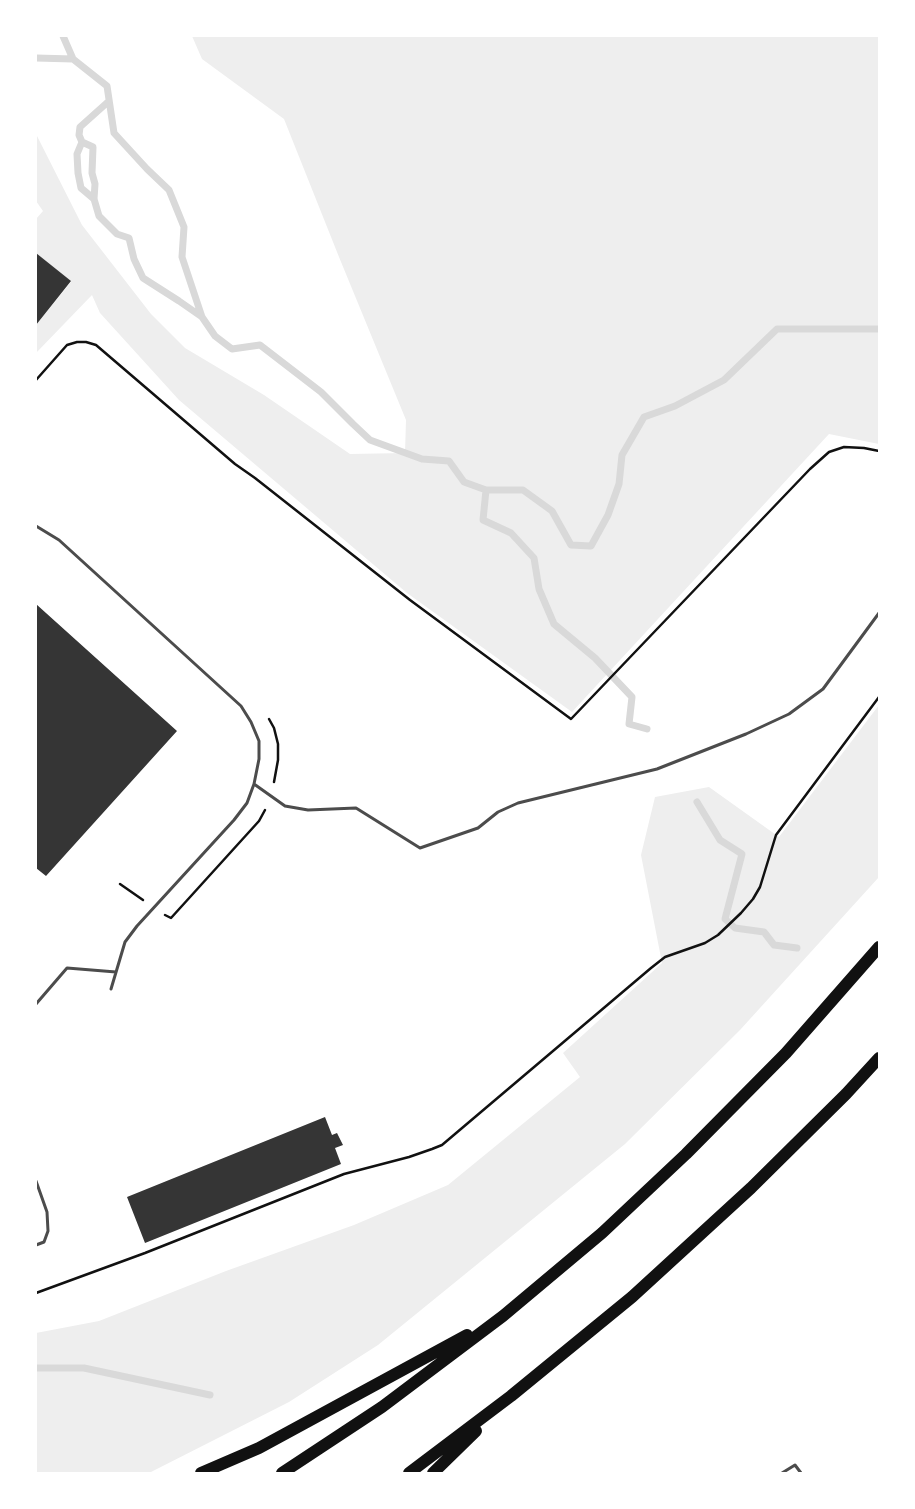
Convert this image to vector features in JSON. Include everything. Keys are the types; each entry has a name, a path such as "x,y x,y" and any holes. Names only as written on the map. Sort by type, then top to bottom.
{"highway":[{"path":"282,1473 382,1407 503,1316 602,1233 686,1154 786,1053 879,947"},
{"path":"409,1473 511,1396 632,1296 751,1188 846,1094 879,1058"},
{"path":"201,1473 258,1448 503,1316"},
{"path":"433,1473 511,1396"}],"lane":[{"path":"36,526 59,540 242,706 251,722 259,742 259,759 254,784 247,803 234,820 137,926 125,942 111,989"},
{"path":"254,784 285,806 308,810 356,808 420,848 478,828 498,812 518,803 657,769 740,737 789,714 822,689 879,613"},
{"path":"36,1004 67,968 116,972"},
{"path":"36,1180 47,1212 48,1230 44,1242 36,1246"},
{"path":"782,1473 795,1465 801,1473"}],"path":[{"path":"36,380 67,345 77,342 86,342 96,346 235,464 255,478 410,600 571,719 828,452 844,447 864,448 879,451"},
{"path":"36,1293 145,1253 344,1174 409,1157 442,1145 650,968 666,957 705,943 718,935 741,913 760,888 776,835 879,697"}],"shaded area":[{"path":"192,36 879,36 879,444 829,434 572,712 407,593 179,400 100,313 92,295 36,353 36,325 71,282 36,253 36,219 43,211 36,201 36,134 82,225 151,314 185,348 264,395 350,454 405,453 406,420 284,119 202,59"},
{"path":"879,705 879,877 740,1030 625,1144 378,1345 289,1402 149,1473 36,1473 36,1333 99,1321 226,1271 354,1225 448,1185 580,1077 563,1053 662,963 641,855 655,797 709,787 779,837"}],"building":[{"path":"36,253 71,281 36,325"},
{"path":"36,604 177,731 46,876 36,868"},
{"path":"325,1117 332,1135 337,1133 343,1145 335,1148 341,1164 145,1243 127,1197"}],"waterway":[{"path":"63,36 73,59 107,86 114,133 147,169 169,190 184,227 182,257 202,317 215,336 232,349 260,345 321,392 370,440 422,459 449,461 464,482 486,490 523,490 552,511 571,545 591,546 608,515 619,484 622,455 644,417 675,406 724,380 777,329 879,329"},
{"path":"36,58 73,59"},
{"path":"109,101 80,127 79,135 82,142 93,147 92,173 95,184 94,199 99,216 117,234 129,238 134,259 143,278 202,317"},
{"path":"82,142 77,154 78,173 81,188 94,199"},
{"path":"486,490 483,520 511,533 534,558 539,589 554,624 595,658 632,697 629,724 647,729"},
{"path":"697,802 720,840 742,854 725,919 735,928 764,932 774,945 797,948"},
{"path":"36,1368 84,1368 210,1395"}]}
